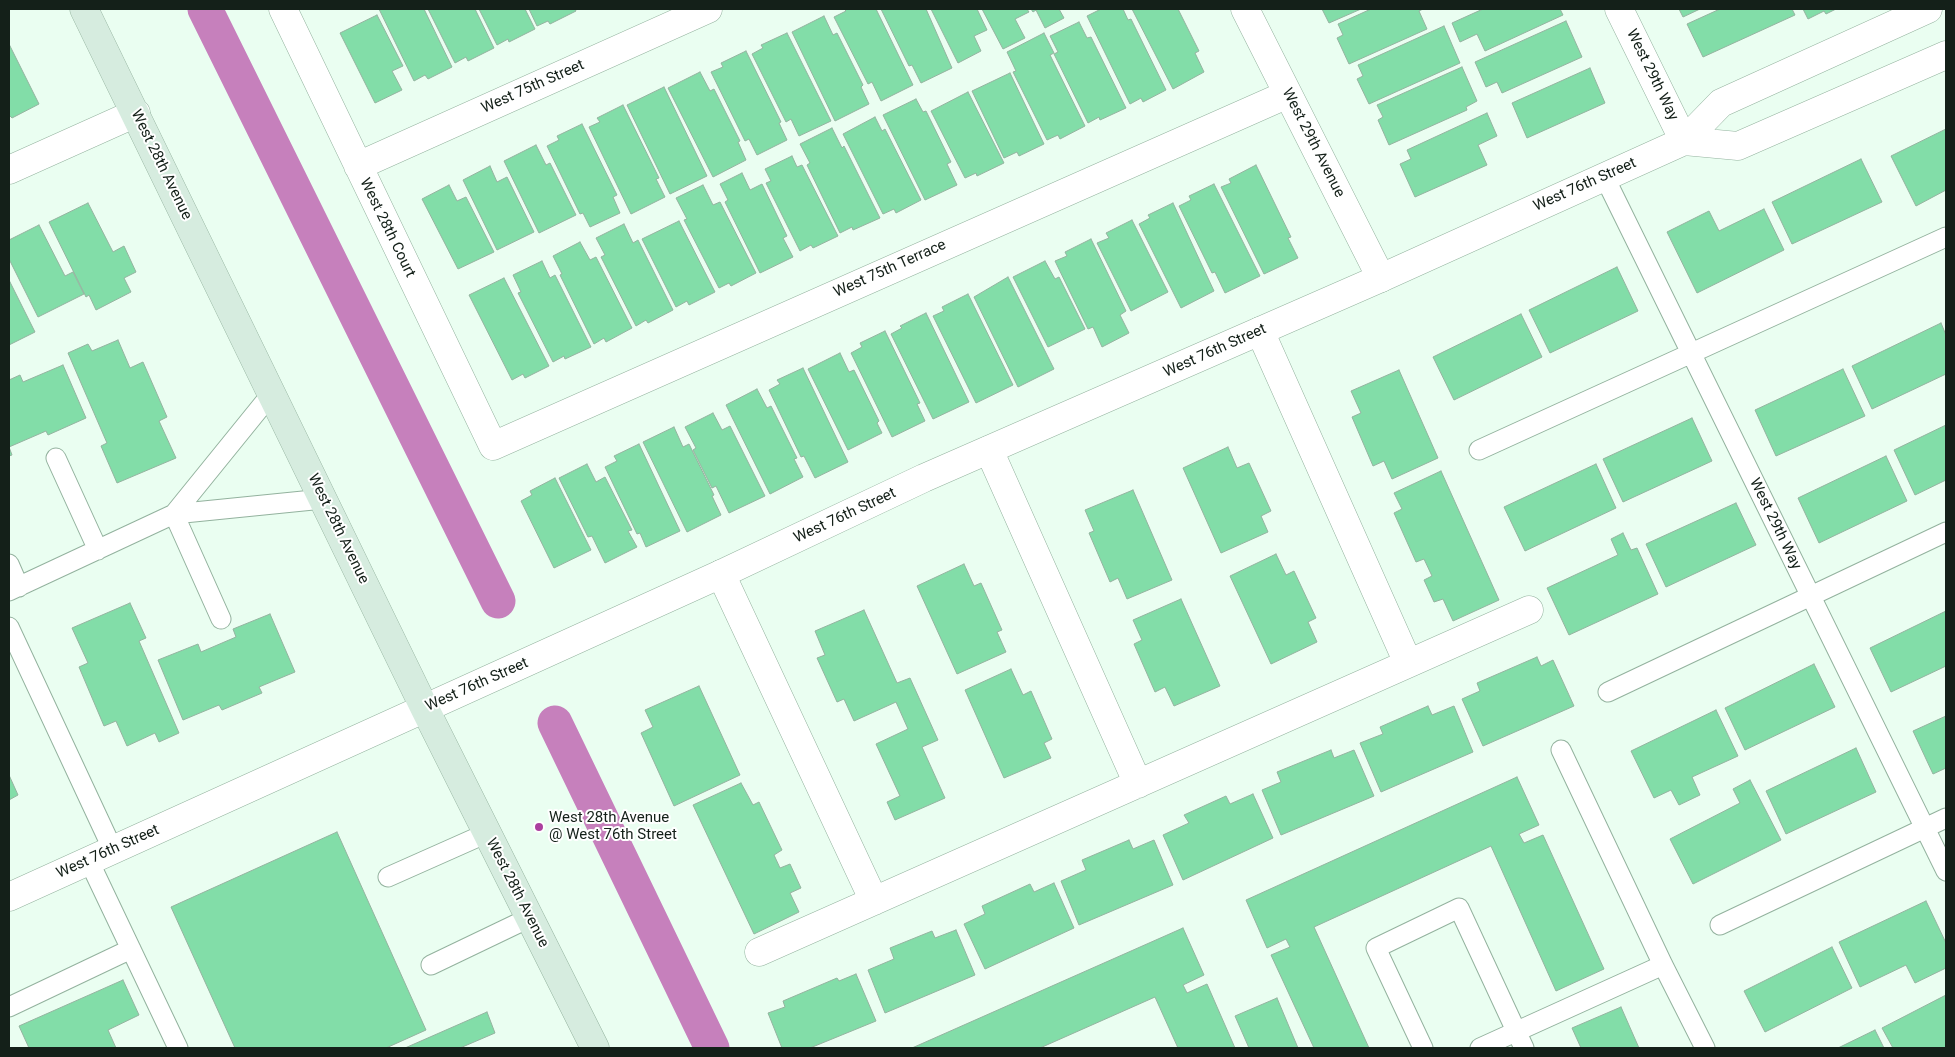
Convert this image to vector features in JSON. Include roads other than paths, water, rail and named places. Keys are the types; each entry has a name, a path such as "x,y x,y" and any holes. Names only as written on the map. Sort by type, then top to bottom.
{"main road":[{"name":"West 28th Avenue","path":"84,9 425,709 595,1048"}],"street":[{"name":"West 28th Court","path":"283,9 493,446"},
{"name":"West 75th Street","path":"358,166 708,9"},
{"name":"West 29th Avenue","path":"1245,9 1381,278"},
{"name":"West 29th Way","path":"1619,9 1684,141"},
{"name":"West 76th Street","path":"9,897 990,450 1381,278 1684,141 1721,103 1928,9"},
{"name":"West 76th Street","path":"1684,141 1738,146 1946,56"},
{"name":"West 75th Terrace","path":"493,446 1288,94"},
{"path":"9,170 136,113"},
{"path":"1260,331 1408,663"},
{"path":"990,450 1138,784"},
{"path":"721,574 874,901"},
{"path":"759,952 1529,610"}],"lane":[{"name":"West 29th Way","path":"1604,176 1946,872"},
{"path":"1479,450 1946,237"},
{"path":"174,514 272,393"},
{"path":"56,458 98,550"},
{"path":"9,564 14,589 174,514 323,499"},
{"path":"174,514 221,619"},
{"path":"1608,692 1946,532"},
{"path":"9,627 101,856 131,949 178,1048"},
{"path":"1561,750 1704,1048"},
{"path":"1720,925 1946,818"},
{"path":"388,877 487,833"},
{"path":"1423,1048 1376,948 1459,908 1520,1040"},
{"path":"431,965 529,918"},
{"path":"9,1007 131,949"},
{"path":"1480,1048 1520,1040 1663,965"}],"waterway":[{"path":"205,9 498,601"},
{"path":"555,723 712,1048"}],"place":[{"name":"West 28th Avenue @ West 76th Street","path":"539,827"}]}
